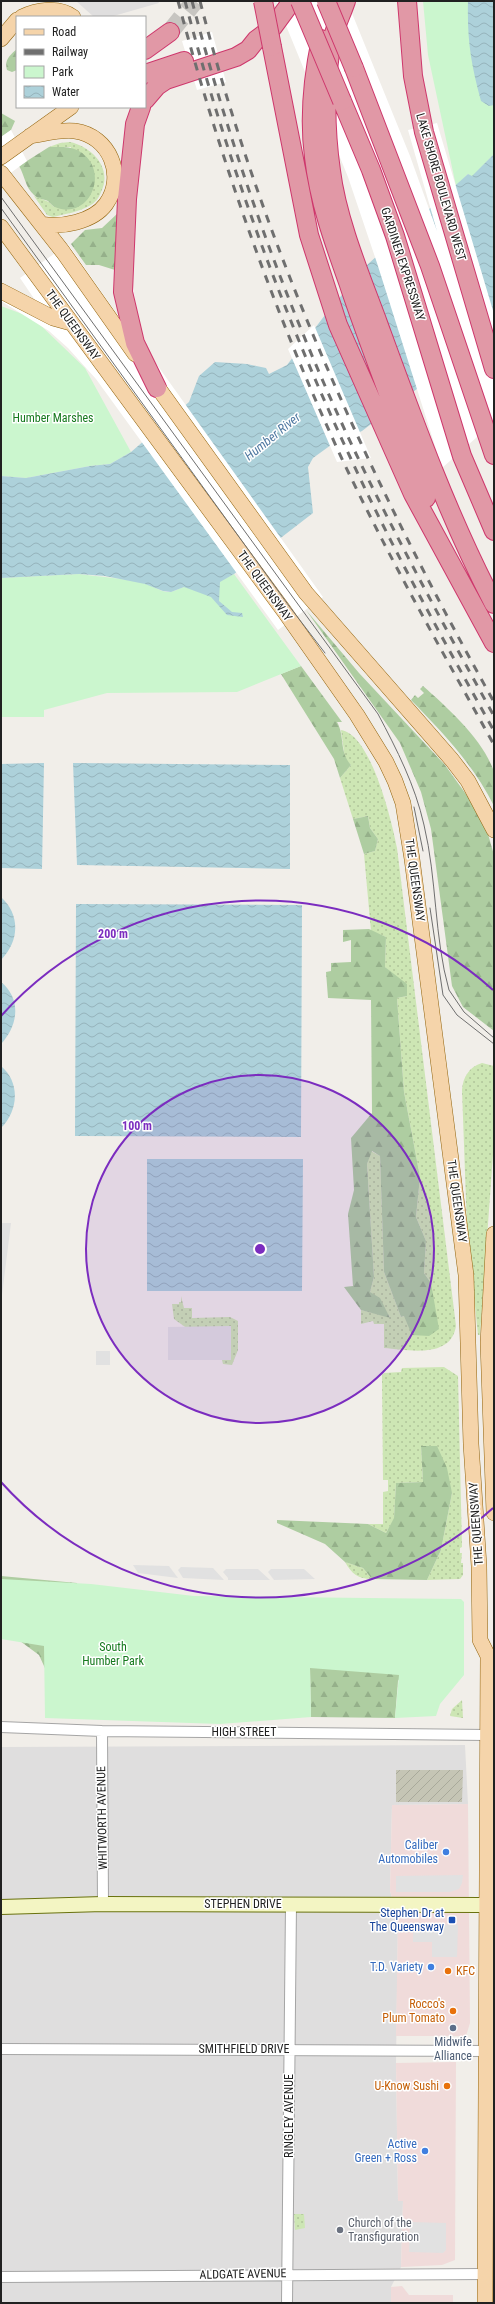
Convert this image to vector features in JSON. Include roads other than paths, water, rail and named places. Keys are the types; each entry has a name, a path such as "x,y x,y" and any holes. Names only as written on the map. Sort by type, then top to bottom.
{"highway":[{"path":"263,1 264,44 309,235 338,325 423,484 473,564 494,604"},
{"path":"146,99 157,86 166,80 236,57 248,50 264,44 273,27 292,1"},
{"name":"GARDINER EXPRESSWAY","path":"300,1 371,170 394,236 462,456 494,531"},
{"name":"GARDINER EXPRESSWAY","path":"326,1 390,157 430,266 494,455"},
{"path":"333,1 322,31 316,64 313,106 314,156 329,203 355,259 444,550 494,643"},
{"path":"329,203 328,91 333,37 346,1"},
{"name":"LAKE SHORE BOULEVARD WEST","path":"407,1 413,76 424,132 494,369"},
{"path":"146,49 170,32"},
{"path":"146,74 217,50 264,44"},
{"path":"141,108 135,124 127,199 123,292 135,343 157,388"}],"main road":[{"path":"25,16 43,10 56,11 70,16"},
{"path":"1,39 16,21"},
{"path":"48,123 59,108"},
{"path":"1,158 70,108"},
{"path":"24,141 74,130 88,134 105,148 115,170 115,180 110,196 97,212 77,221 59,225 41,224"},
{"path":"1,173 63,252 117,326 157,388 306,593 356,652 381,677 435,738 468,781 494,830"},
{"name":"THE QUEENSWAY","path":"1,227 284,611 357,715 386,762 403,803 412,859 466,1275 472,1444 479,1566 480,1640 491,1649 487,1734 486,1905 488,2051 485,2303"},
{"path":"1,291 53,318 71,323"},
{"name":"THE QUEENSWAY","path":"494,1234 488,1343 494,1513"}],"street":[{"name":"HIGH STREET","path":"1,1727 102,1731 487,1734"},
{"name":"WHITWORTH AVENUE","path":"102,1731 103,1904"},
{"name":"STEPHEN DRIVE","path":"1,1907 103,1904 486,1905"},
{"name":"RINGLEY AVENUE","path":"287,2303 291,1904"},
{"name":"SMITHFIELD DRIVE","path":"1,2049 488,2051"},
{"name":"ALDGATE AVENUE","path":"1,2277 288,2274 485,2274"}],"water":[{"path":"468,1 494,1 494,105 489,106 481,101 472,63 469,40"},
{"name":"Humber River","path":"494,154 494,330 362,431 331,445 313,458 308,467 313,513 234,574 220,582 219,601 232,612 242,613 243,617 227,615 211,597 184,587 171,592 163,591 145,584 105,576 79,574 1,578 1,476 26,478 90,466 110,464 131,452 189,402 199,376 215,362 247,364 266,368 269,374 287,365 325,315 368,264 468,174 472,176"},
{"path":"44,763 42,869 1,868 1,764"},
{"path":"73,763 290,765 290,869 77,865"},
{"path":"1,897 12,912 15,920 15,928 11,945 1,960"},
{"path":"76,904 302,905 301,1137 75,1136"},
{"path":"1,982 12,996 15,1004 15,1013 11,1029 1,1044"},
{"path":"1,1066 12,1080 15,1097 11,1114 1,1128"},
{"path":"147,1159 303,1159 302,1291 147,1291"}],"tunnel":[{"path":"170,32 195,1"}],"tram line":[{"path":"1,197 378,714 405,768 416,796 424,825 431,866 444,970 449,990 464,1012 494,1038"},
{"path":"1,208 289,606 325,653"},
{"path":"414,807 423,851"},
{"path":"430,908 443,995 457,1015 494,1044"}],"railway":[{"path":"178,1 194,60 230,177 250,235 294,349 343,461 379,533 416,604 494,745"},
{"path":"185,1 201,60 237,176 279,291 302,348 351,459 384,528 494,731"},
{"path":"192,1 208,60 244,177 286,292 309,349 333,405 391,525 494,716"},
{"path":"200,1 226,93 255,184 288,273 324,361 363,448 405,534 448,618 494,702"}],"place":[{"name":"Caliber Automobiles","path":"446,1852"},
{"name":"Stephen Dr at The Queensway","path":"452,1920"},
{"name":"T.D. Variety","path":"431,1967"},
{"name":"KFC","path":"448,1971"},
{"name":"Rocco's Plum Tomato","path":"453,2011"},
{"name":"Midwife Alliance","path":"453,2028"},
{"name":"U-Know Sushi","path":"447,2086"},
{"name":"Active Green + Ross","path":"425,2151"},
{"name":"Church of the Transfiguration","path":"340,2230"}],"park label":[{"name":"Humber Marshes","path":"53,418"},
{"name":"South Humber Park","path":"113,1654"}]}
